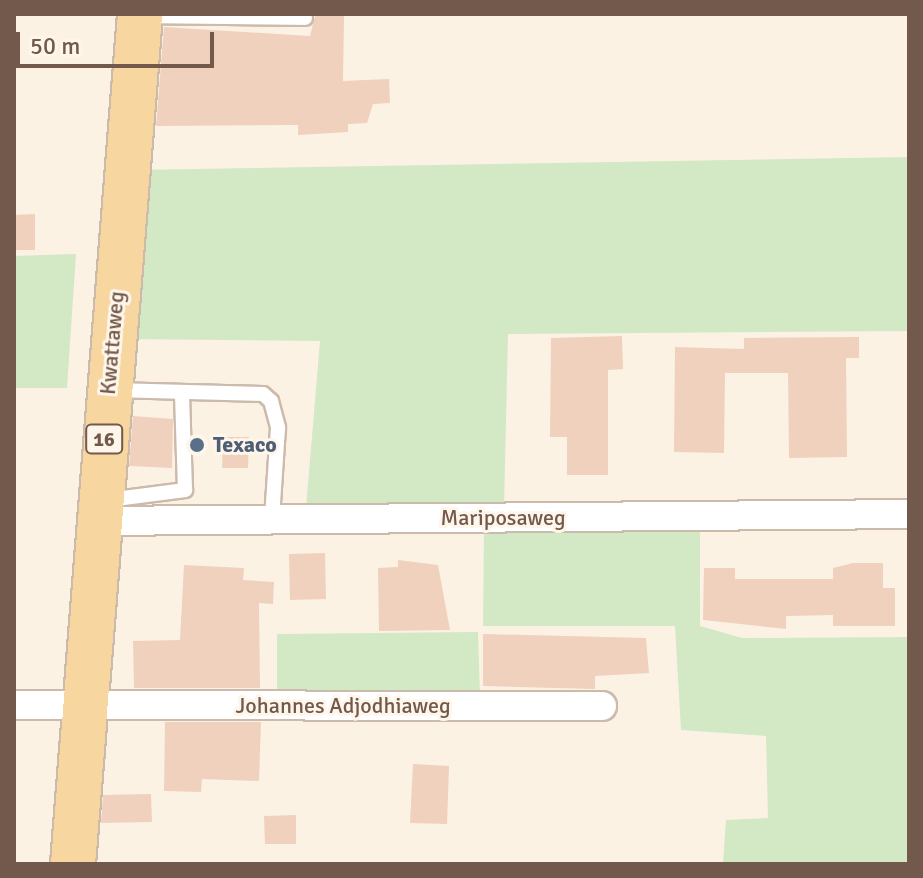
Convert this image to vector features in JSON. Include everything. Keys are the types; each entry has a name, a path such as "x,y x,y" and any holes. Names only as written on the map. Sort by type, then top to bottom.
{"main road":[{"name":"Kwattaweg","path":"73,864 98,511 140,15"}],"street":[{"name":"Mariposaweg","path":"98,511 272,519 909,514"},
{"name":"Johannes Adjodhiaweg","path":"14,705 602,706"}],"lane":[{"path":"140,15 305,18"},
{"path":"108,390 263,394 271,401 278,428 272,519"},
{"path":"98,511 185,490 182,392"}],"green space":[{"path":"909,157 909,331 508,334 504,506 306,508 320,341 117,339 133,170"},
{"path":"76,254 67,388 14,388 14,256"},
{"path":"700,528 700,626 742,638 909,637 909,864 645,864 723,863 726,820 768,818 766,736 681,730 675,626 483,626 484,530"},
{"path":"478,632 480,698 277,697 277,634"}],"building":[{"path":"315,16 344,16 343,81 389,79 390,103 373,104 367,123 348,124 348,132 298,135 298,125 156,126 164,27 310,36"},
{"path":"35,214 35,250 14,250 14,215"},
{"path":"622,336 623,369 608,370 608,475 567,475 567,437 550,437 551,338"},
{"path":"859,337 859,358 846,358 847,457 789,458 788,373 725,373 724,453 674,452 675,347 744,349 744,338"},
{"path":"133,416 173,419 172,468 129,466"},
{"path":"223,437 249,437 248,468 222,468"},
{"path":"325,553 326,599 290,600 289,554"},
{"path":"398,560 438,565 450,630 379,631 378,568 398,567"},
{"path":"853,563 883,563 883,588 895,588 895,626 833,626 833,615 786,616 786,629 703,620 704,568 735,568 735,579 833,579 833,568"},
{"path":"184,565 244,568 243,580 274,582 273,604 259,603 260,688 134,688 133,641 180,640"},
{"path":"483,634 646,638 649,673 595,676 595,689 483,686"},
{"path":"165,722 261,722 259,781 202,779 201,792 164,791"},
{"path":"413,764 449,766 447,824 410,823"},
{"path":"151,794 152,822 101,823 103,795"},
{"path":"296,815 296,844 265,844 264,816"}],"place":[{"name":"Texaco","path":"197,445"}]}
